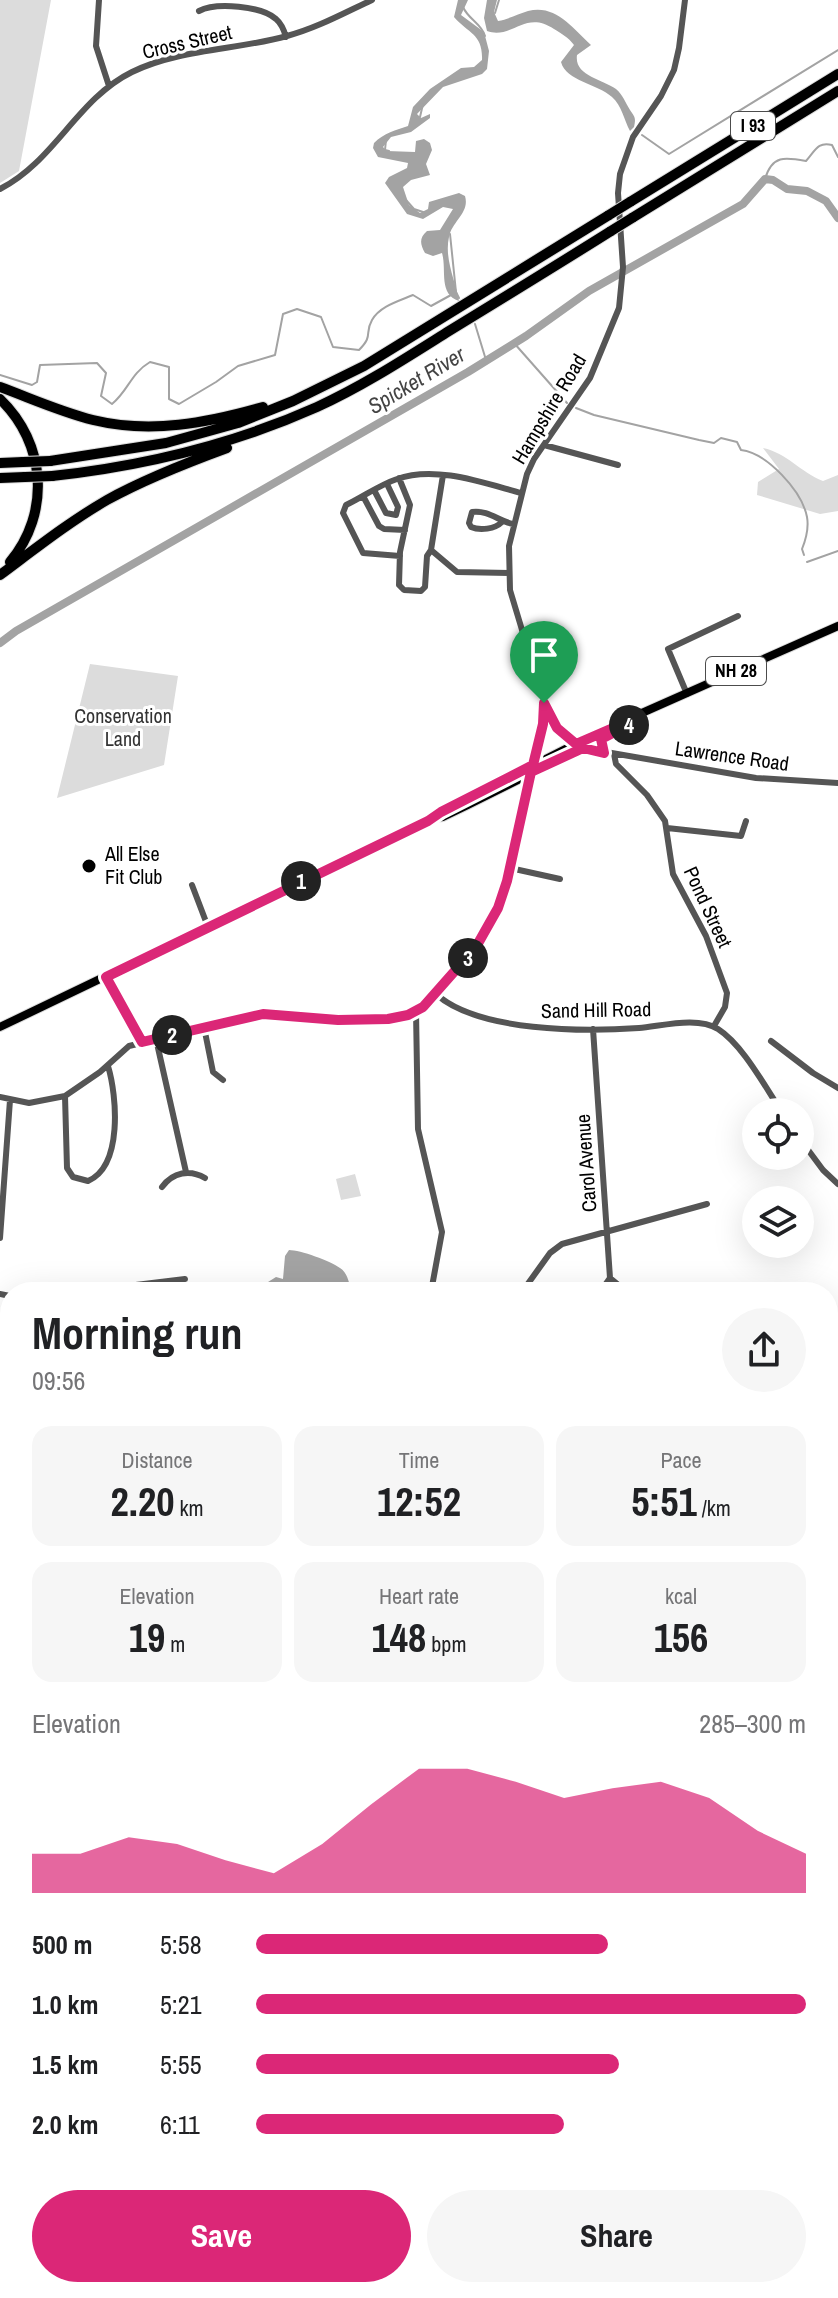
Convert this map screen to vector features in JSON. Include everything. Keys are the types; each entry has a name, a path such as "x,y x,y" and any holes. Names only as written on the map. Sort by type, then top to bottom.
{"highway":[{"name":"I 93","path":"0,463 50,461 191,437 238,423 319,390 402,343 838,74"},
{"name":"I 93","path":"0,478 52,476 196,451 255,432 319,406 375,378 838,91"},
{"path":"0,387 93,420 155,427 225,417 319,390"},
{"path":"0,399 16,417 30,442 37,466 38,489 26,537 0,574"},
{"path":"0,574 52,536 116,496 319,406"}],"main road":[{"name":"NH 28","path":"208,927 409,830 456,811 532,768 636,718 838,626"},
{"name":"NH 28","path":"580,746 601,739 636,718"},
{"path":"601,739 609,754"},
{"path":"0,1027 208,927"}],"street":[{"path":"99,0 96,46 109,86"},
{"path":"344,0 349,11"},
{"name":"Cross Street","path":"0,189 39,162 90,103 109,86 135,70 164,60 286,37 371,0"},
{"name":"Hampshire Road","path":"580,746 557,728 544,703 512,598 509,573 513,524 531,466 590,378 619,308 623,277 618,193 620,174 630,144 674,70 685,0"},
{"path":"199,11 213,6 261,11 278,21 286,37"},
{"path":"544,445 618,465"},
{"path":"399,478 410,505 400,556 399,585 404,590 421,591 425,587 427,556 431,550 443,475"},
{"path":"400,556 363,553 343,513 346,505 399,478 443,475 521,493"},
{"path":"374,490 386,513 396,515 398,507 387,484"},
{"path":"363,496 379,526 405,530"},
{"path":"502,522 497,527 476,529 469,523 470,514 476,511 513,524"},
{"path":"431,550 457,572 509,573"},
{"path":"687,694 668,649 738,616"},
{"name":"Hampshire Road","path":"416,1011 436,994 484,935 501,901 541,731 544,703"},
{"path":"541,731 548,726 557,728"},
{"name":"Lawrence Road","path":"580,746 609,754 756,778 838,783"},
{"name":"Pond Street","path":"609,754 654,803 667,828 672,869 677,883 706,936 727,993 725,1007 714,1026"},
{"path":"667,828 741,836 746,821"},
{"path":"510,868 560,879"},
{"path":"192,885 208,927"},
{"path":"106,977 142,1042"},
{"name":"Sand Hill Road","path":"436,994 459,1009 526,1026 593,1029 700,1023 714,1026"},
{"path":"0,1097 29,1103 65,1096 108,1066 129,1046 263,1014 373,1020 395,1019 416,1011 418,1129 442,1232 433,1282"},
{"path":"714,1026 739,1050 772,1098"},
{"path":"204,1027 213,1072 223,1080"},
{"name":"Carol Avenue","path":"593,1029 610,1278"},
{"path":"156,1039 186,1172"},
{"path":"771,1041 838,1088"},
{"path":"65,1096 67,1168 73,1177 88,1181 101,1172 113,1149 113,1097 108,1066"},
{"path":"0,1238 10,1100"},
{"path":"814,1158 838,1184"},
{"path":"162,1187 170,1178 186,1172 205,1178"},
{"path":"530,1282 557,1246 576,1238 707,1204"},
{"path":"607,1282 610,1278 615,1282"},
{"path":"160,1282 185,1279"}],"green space":[{"path":"0,0 51,0 19,171 0,183"},
{"path":"763,448 772,450 823,481 838,475 838,511 820,514 757,495 758,482 779,469"},
{"name":"Conservation Land","path":"90,664 178,676 164,765 57,798"},
{"path":"355,1174 361,1196 341,1200 336,1179"}],"shaded area":[{"path":"458,0 468,0 461,15 484,32 489,51 487,69 482,74 443,87 417,114 421,118 430,114 430,118 411,132 391,137 383,147 387,151 415,152 416,141 424,139 430,143 432,150 426,164 430,175 411,180 403,187 409,205 420,213 428,209 429,202 459,193 465,196 465,207 451,231 448,245 459,301 448,293 442,253 433,256 425,253 421,241 427,231 440,230 453,209 443,207 423,219 407,214 385,183 389,177 407,168 408,163 378,157 373,148 382,137 408,126 413,107 430,89 461,68 474,67 482,60 478,39 454,17"},
{"path":"487,0 497,0 494,12 498,21 538,10 555,14 570,24 591,45 577,55 580,68 618,91 634,116 634,127 630,131 612,97 569,74 564,68 561,62 574,45 567,38 535,22 504,32 487,31 484,18"},
{"path":"289,1250 330,1262 343,1270 349,1282 268,1282 276,1277 283,1279 285,1256"}],"waterway":[{"path":"495,13 499,0"},
{"path":"463,7 485,36"},
{"path":"642,135 669,154 838,50"},
{"path":"420,117 423,104"},
{"path":"386,140 385,150 389,151"},
{"path":"765,179 776,162 786,159 806,161 823,144 832,145 838,157"},
{"name":"Spicket River","path":"0,643 468,372 589,291 743,204 765,179 773,180 787,189 807,191 826,201 838,218"},
{"path":"406,200 414,209 426,213"},
{"path":"450,234 459,298"},
{"path":"0,375 32,385 37,382 40,365 97,363 106,373 101,396 112,404 150,362 169,367 169,399 179,404 238,366 275,355 283,314 297,309 321,317 333,347 359,350 368,338 375,315 385,308 413,295 431,306 451,295"},
{"path":"475,324 486,360"},
{"path":"514,343 567,403"},
{"path":"576,408 699,440 714,443 721,438 737,442 741,450 762,458 791,485 804,507 808,521 802,549 804,555"},
{"path":"807,562 838,551"}],"place":[{"name":"All Else Fit Club","path":"89,866"}],"route":[{"path":"544,703 557,728 576,744 636,718 601,739 604,753 583,748 531,772 498,908 476,947 427,1003 408,1015 388,1019 338,1020 263,1014 142,1042 106,977 435,818 441,812 533,765 543,724 544,703"}]}
